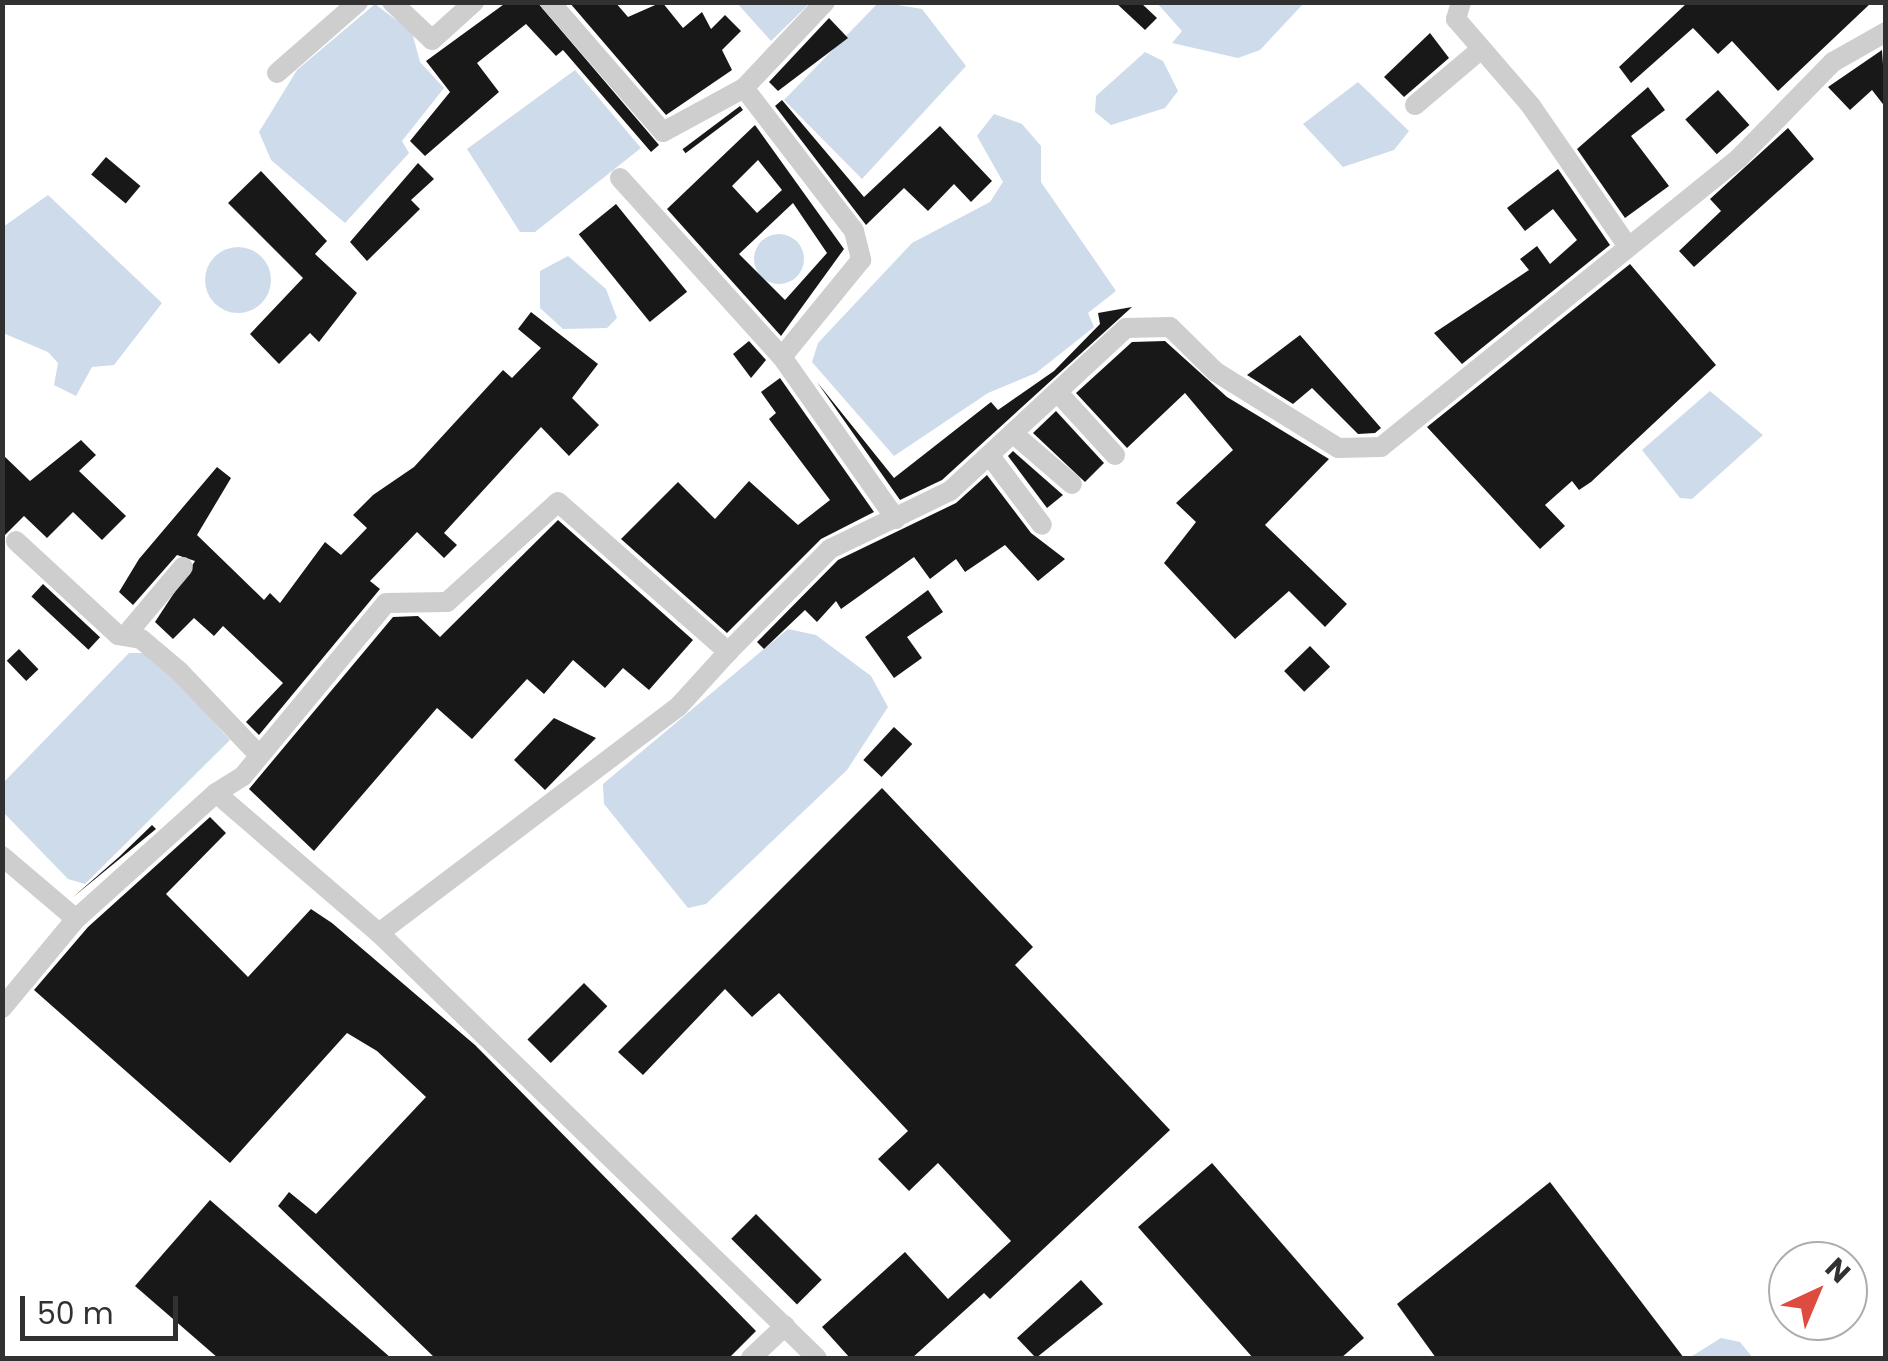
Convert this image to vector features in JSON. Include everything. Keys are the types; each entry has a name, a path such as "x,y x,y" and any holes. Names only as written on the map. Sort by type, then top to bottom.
{"street":[{"path":"276,74 358,2"},
{"path":"392,2 432,40 474,2"},
{"path":"550,2 663,132 744,88 825,2"},
{"path":"1461,2 1456,19 1532,106 1627,245"},
{"path":"379,933 678,707 830,548 896,519 990,456 1061,396 1126,328 1145,323 1170,328 1232,383 1338,448 1382,446 1738,159 1833,62 1886,32"},
{"path":"1414,105 1480,50"},
{"path":"744,88 854,232 860,260 782,357"},
{"path":"620,178 782,357 896,519"},
{"path":"1061,396 1114,455"},
{"path":"1015,435 1072,484"},
{"path":"990,456 1042,524"},
{"path":"2,1008 76,919 258,755 386,603 447,602 558,502 728,652"},
{"path":"16,541 124,636 178,671 258,755"},
{"path":"124,636 183,567"},
{"path":"216,793 379,933 816,1358"},
{"path":"2,856 76,919"},
{"path":"750,1358 785,1326"}],"water":[{"path":"879,2 922,9 966,66 862,179 784,100"},
{"path":"1157,2 1304,3 1260,50 1238,58 1172,43 1182,31"},
{"path":"737,3 810,3 771,41"},
{"path":"375,4 412,32 420,62 444,88 402,141 409,153 345,223 271,160 259,132 297,70"},
{"path":"1145,52 1163,61 1178,91 1165,108 1111,125 1095,112 1096,96"},
{"path":"575,70 641,148 535,232 520,232 467,149"},
{"path":"1358,82 1409,131 1394,150 1343,167 1303,124"},
{"path":"994,114 1022,124 1041,146 1041,182 1116,291 1088,313 1094,327 1036,373 988,393 894,456 812,362 818,343 912,243 990,202 1003,182 977,136"},
{"path":"48,195 162,303 114,365 92,367 76,396 54,385 58,363 48,352 3,333 3,227"},
{"path":"779,234 796,242 804,259 796,276 779,284 762,276 754,259 762,242"},
{"path":"238,247 261,257 271,280 261,303 238,313 215,303 205,280 215,257"},
{"path":"568,256 606,289 617,318 607,328 563,329 540,308 540,271"},
{"path":"1710,391 1763,435 1692,499 1680,498 1642,450"},
{"path":"788,629 816,635 871,676 888,707 847,770 706,904 688,908 604,804 603,784"},
{"path":"129,653 151,653 230,740 85,884 68,879 3,812 2,784"},
{"path":"1721,1338 1740,1342 1753,1358 1689,1358"}],"building":[{"path":"507,2 537,2 659,145 651,152 563,50 556,56 526,24 477,63 499,92 425,156 410,141 450,92 426,61"},
{"path":"569,2 615,2 628,17 662,2 683,28 702,12 711,29 725,15 741,31 722,50 732,70 666,115"},
{"path":"1115,2 1140,2 1157,18 1145,30"},
{"path":"1688,2 1872,2 1778,91 1732,41 1718,54 1693,28 1631,83 1619,67"},
{"path":"829,18 848,38 778,91 769,82"},
{"path":"1430,33 1449,58 1404,97 1384,77"},
{"path":"1882,50 1886,108 1872,90 1850,110 1828,87"},
{"path":"1648,87 1665,110 1631,136 1669,186 1625,218 1577,149"},
{"path":"1718,90 1749,125 1717,154 1685,119"},
{"path":"782,100 864,197 940,126 992,181 971,202 954,184 928,211 904,188 866,225 775,106"},
{"path":"740,106 743,110 686,153 682,149"},
{"path":"755,125 844,249 781,336 667,209","holes":["758,160 782,190 757,213 732,186","793,203 827,253 785,300 739,254"]},
{"path":"1788,128 1814,159 1694,267 1679,251 1721,211 1710,199"},
{"path":"106,157 140,186 126,204 91,175"},
{"path":"418,163 434,179 411,200 420,209 367,261 350,242"},
{"path":"1558,169 1610,245 1462,364 1434,333 1529,270 1520,259 1537,246 1550,264 1577,240 1553,209 1525,231 1507,208"},
{"path":"261,171 327,241 315,254 357,293 319,342 310,333 279,364 250,334 303,278 228,203"},
{"path":"616,204 687,292 650,322 579,234"},
{"path":"1630,264 1716,365 1591,482 1579,490 1572,481 1545,505 1565,526 1540,549 1427,427"},
{"path":"1132,307 942,480 900,500 817,382 894,478 991,402 998,410 1054,371 1100,324 1098,313"},
{"path":"531,312 598,364 572,398 599,425 569,456 541,427 444,533 457,545 444,558 417,532 370,581 380,589 259,735 246,722 283,683 223,626 214,636 194,618 173,639 155,622 195,561 177,555 133,605 119,592 139,559 217,467 231,478 197,535 264,600 270,593 280,603 325,542 341,555 367,528 353,515 373,495 414,467 503,370 512,378 541,348 518,329"},
{"path":"1300,335 1381,428 1375,433 1358,434 1312,388 1293,404 1247,375"},
{"path":"749,341 766,360 751,378 733,354"},
{"path":"1165,341 1227,397 1329,459 1265,525 1347,604 1325,627 1289,591 1235,639 1164,563 1196,522 1176,503 1233,450 1185,393 1127,448 1076,393 1132,342"},
{"path":"780,378 874,512 821,539 727,633 621,539 678,482 715,519 749,481 798,525 830,500 769,419 776,413 761,392"},
{"path":"1056,411 1104,463 1085,482 1033,433"},
{"path":"81,440 96,455 79,471 126,516 102,540 73,512 47,538 24,516 2,538 2,454 30,481"},
{"path":"1013,451 1063,495 1047,508 1008,456"},
{"path":"987,475 1031,533 1065,559 1038,581 1005,545 965,572 956,559 930,579 914,557 841,609 836,601 817,622 805,610 764,649 757,642 838,560 956,503"},
{"path":"558,520 693,640 649,690 623,668 605,688 573,660 544,694 527,679 472,739 437,708 314,851 249,789 393,617 418,616 440,637"},
{"path":"43,584 100,637 88,650 31,596"},
{"path":"928,590 943,612 907,637 922,658 894,678 865,637"},
{"path":"1310,646 1330,667 1304,692 1284,671"},
{"path":"19,649 38,669 26,681 7,661"},
{"path":"554,718 596,738 545,790 514,760"},
{"path":"894,727 912,744 882,777 863,760"},
{"path":"882,788 1033,947 1015,965 1170,1130 990,1299 984,1293 912,1358 850,1358 822,1327 905,1252 948,1299 1011,1241 938,1163 909,1191 878,1159 908,1131 779,993 752,1017 725,989 643,1075 618,1052"},
{"path":"210,817 226,833 166,894 248,977 311,909 332,923 475,1045 756,1331 729,1358 435,1358 278,1206 289,1192 316,1214 426,1097 377,1051 347,1033 230,1163 34,990 88,927"},
{"path":"152,825 156,829 72,898 119,857"},
{"path":"584,983 607,1006 551,1063 527,1040"},
{"path":"1212,1163 1364,1338 1341,1358 1253,1358 1138,1227"},
{"path":"1550,1182 1684,1358 1436,1358 1397,1304"},
{"path":"210,1200 391,1358 218,1358 135,1286"},
{"path":"756,1214 822,1280 797,1305 731,1239"},
{"path":"1081,1280 1103,1304 1036,1358 1017,1338"}]}
